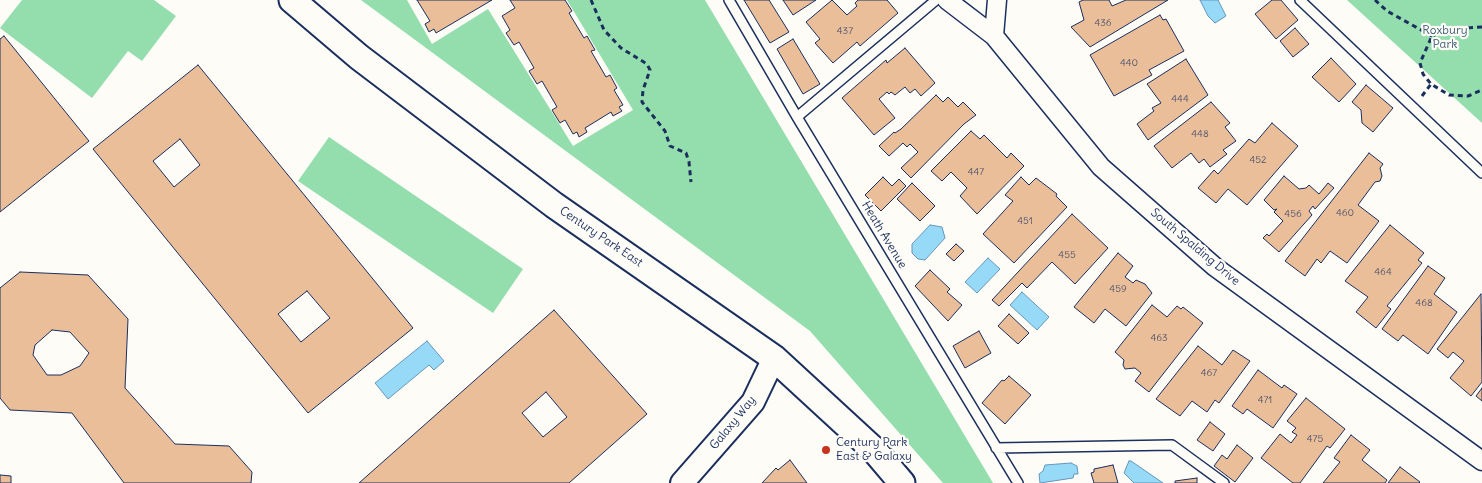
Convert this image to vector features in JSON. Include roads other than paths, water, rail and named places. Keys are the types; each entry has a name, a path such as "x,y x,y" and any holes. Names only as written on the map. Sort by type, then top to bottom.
{"main road":[{"name":"Century Park East","path":"292,0 360,57 554,205 774,358 874,450 902,483"}],"street":[{"name":"South Spalding Drive","path":"947,0 994,36 1101,167 1215,267 1482,461"},
{"path":"994,36 997,0"},
{"name":"Galaxy Way","path":"682,483 752,402 774,358"}],"lane":[{"name":"Heath Avenue","path":"729,0 797,117 1018,483"},
{"path":"797,117 936,0"},
{"path":"1300,0 1482,173"},
{"path":"996,448 1172,445 1224,483"}],"water":[{"path":"1200,0 1218,0 1226,16 1215,23 1208,16"},
{"path":"930,225 942,227 945,238 925,260 918,259 912,253 912,244"},
{"path":"988,258 1000,269 977,293 965,282"},
{"path":"1022,292 1049,317 1037,330 1010,305"},
{"path":"427,341 444,361 434,370 429,365 388,399 375,383"},
{"path":"1129,461 1163,483 1134,483 1124,473"},
{"path":"1071,463 1077,466 1078,474 1074,474 1073,478 1040,483 1039,474 1043,471 1045,465"}],"place":[{"name":"Century Park East & Galaxy","path":"826,450"}],"park label":[{"name":"Roxbury Park","path":"1445,38"}]}
